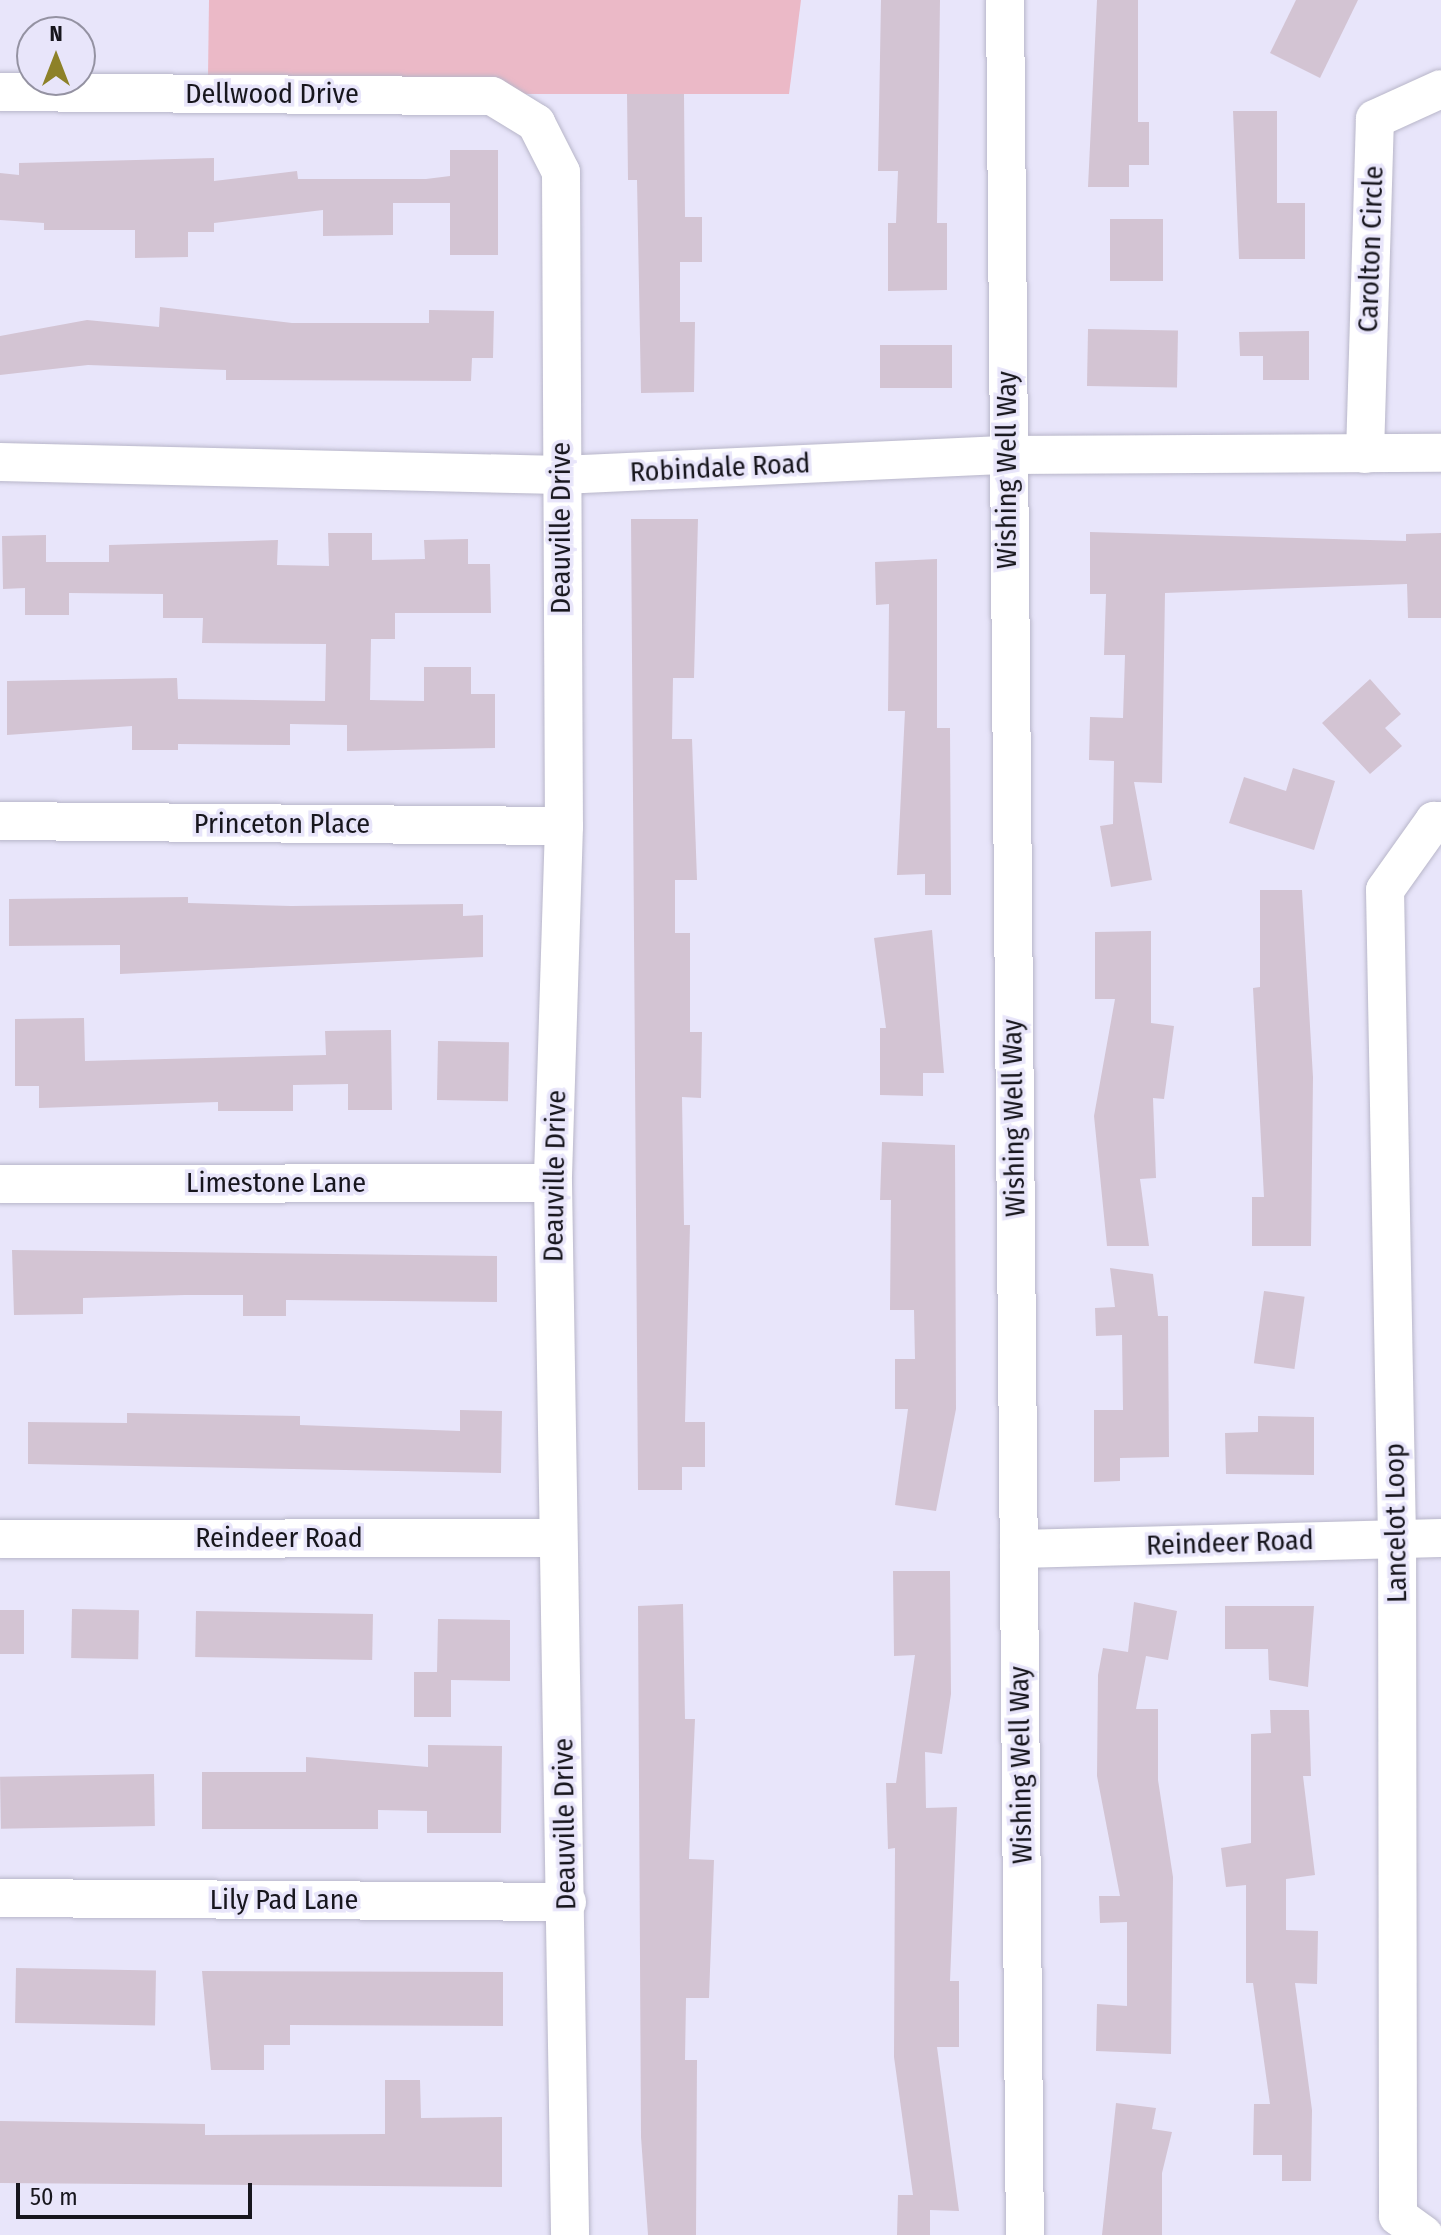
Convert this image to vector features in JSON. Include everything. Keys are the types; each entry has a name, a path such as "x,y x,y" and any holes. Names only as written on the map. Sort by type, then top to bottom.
{"street":[{"name":"Wishing Well Way","path":"1005,0 1006,455 1025,2235"},
{"name":"Carolton Circle","path":"1365,454 1375,119 1441,89"},
{"name":"Dellwood Drive","path":"0,92 492,96 536,123"},
{"name":"Deauville Drive","path":"536,123 561,172 564,826 553,1183 570,2235"},
{"name":"Robindale Road","path":"0,462 561,475 1006,455 1441,453"},
{"name":"Princeton Place","path":"0,821 564,826"},
{"name":"Lancelot Loop","path":"1424,2235 1398,2216 1397,1538 1385,890 1434,821 1441,821"},
{"name":"Limestone Lane","path":"0,1184 553,1183"},
{"name":"Reindeer Road","path":"0,1539 557,1538"},
{"name":"Reindeer Road","path":"1019,1549 1441,1538"},
{"name":"Lily Pad Lane","path":"0,1898 567,1902"}],"shaded area":[{"path":"209,0 801,0 789,94 523,94 208,76"}],"building":[{"path":"881,0 940,0 937,223 947,223 947,290 888,291 888,223 896,223 898,171 878,171"},
{"path":"1097,0 1138,0 1138,122 1149,122 1149,165 1129,165 1129,187 1088,187"},
{"path":"1296,0 1358,0 1320,78 1270,53"},
{"path":"627,94 684,94 685,217 702,217 702,262 680,262 680,322 695,322 694,392 641,393 637,180 628,180"},
{"path":"1233,111 1277,111 1277,203 1305,203 1305,259 1239,259"},
{"path":"450,150 498,150 498,255 450,255 450,203 393,203 393,235 323,236 323,210 214,223 214,232 188,232 188,257 135,258 135,230 44,230 44,223 0,220 0,173 19,175 19,163 214,158 214,181 297,171 298,179 426,179 450,176"},
{"path":"1110,219 1163,219 1163,281 1110,281"},
{"path":"160,307 292,323 429,323 429,310 494,311 493,358 472,358 471,381 226,380 226,370 88,365 0,375 0,336 87,320 159,327"},
{"path":"1088,329 1178,331 1177,388 1087,386"},
{"path":"1309,331 1309,380 1263,380 1263,356 1240,356 1239,332"},
{"path":"880,345 952,345 952,388 880,388"},
{"path":"631,519 698,519 694,678 673,678 672,739 692,739 697,880 675,880 675,933 690,933 690,1032 702,1032 701,1098 682,1097 684,1225 690,1225 685,1422 705,1422 705,1467 682,1467 682,1490 638,1490"},
{"path":"1090,532 1406,541 1406,534 1441,533 1441,618 1408,618 1407,584 1165,593 1162,783 1134,782 1152,880 1111,887 1100,826 1113,824 1114,761 1089,760 1090,717 1123,718 1125,655 1104,655 1106,594 1090,594"},
{"path":"328,533 372,533 372,560 425,559 424,540 468,539 468,564 490,564 491,613 395,613 395,639 371,639 370,700 424,701 424,667 471,667 471,694 495,694 495,748 347,751 347,725 290,724 290,745 178,744 178,750 132,750 132,726 7,735 7,681 177,678 178,699 325,701 326,644 202,643 203,618 163,618 163,594 69,593 69,615 25,615 25,588 3,589 2,536 46,535 46,562 109,562 109,545 278,540 277,565 329,566"},
{"path":"937,559 937,728 950,728 951,895 925,895 925,874 897,875 905,711 888,711 889,604 876,605 875,562"},
{"path":"1370,679 1401,714 1385,728 1402,746 1370,774 1322,723"},
{"path":"1293,768 1335,781 1314,850 1229,823 1244,777 1286,791"},
{"path":"1260,890 1302,890 1313,1077 1311,1246 1252,1246 1252,1197 1264,1197 1253,988 1260,987"},
{"path":"188,897 188,903 291,906 463,904 463,916 483,915 483,957 120,974 120,945 9,946 9,899"},
{"path":"932,930 944,1073 923,1073 923,1096 880,1095 880,1028 886,1028 874,938"},
{"path":"1151,931 1151,1023 1174,1026 1164,1099 1153,1098 1156,1178 1140,1179 1149,1246 1107,1246 1094,1116 1115,999 1095,999 1095,932"},
{"path":"84,1018 85,1061 326,1055 325,1031 391,1030 392,1110 348,1110 348,1084 293,1085 293,1111 218,1111 218,1102 39,1108 39,1086 15,1086 15,1019"},
{"path":"438,1041 509,1042 508,1101 437,1100"},
{"path":"882,1142 955,1145 956,1409 936,1511 895,1505 908,1409 895,1409 895,1359 915,1359 914,1310 890,1310 891,1200 880,1200"},
{"path":"12,1250 497,1256 497,1302 286,1300 286,1316 243,1316 243,1295 185,1295 83,1298 83,1314 14,1315"},
{"path":"1110,1268 1153,1274 1158,1316 1168,1316 1169,1457 1120,1458 1120,1481 1094,1482 1094,1410 1123,1410 1122,1335 1096,1336 1095,1308 1115,1307"},
{"path":"1264,1291 1305,1297 1294,1369 1254,1363"},
{"path":"460,1410 502,1411 501,1473 28,1464 28,1422 127,1423 127,1413 300,1416 300,1425 460,1431"},
{"path":"1258,1416 1314,1417 1314,1475 1226,1474 1225,1433 1258,1432"},
{"path":"893,1571 950,1571 951,1694 942,1754 925,1752 926,1808 957,1807 950,1981 959,1981 959,2047 937,2047 959,2211 930,2210 930,2235 897,2235 898,2195 913,2195 894,2057 895,1848 888,1849 886,1783 896,1783 915,1655 894,1656"},
{"path":"1134,1602 1177,1611 1168,1660 1146,1656 1136,1709 1158,1709 1158,1780 1173,1877 1171,2054 1096,2051 1097,2004 1127,2006 1127,1922 1100,1923 1099,1896 1120,1896 1097,1776 1098,1675 1103,1648 1128,1652"},
{"path":"683,1604 685,1719 695,1719 689,1859 714,1860 709,1998 686,1998 685,2060 697,2060 696,2235 648,2235 641,2137 638,1606"},
{"path":"1225,1606 1314,1606 1308,1687 1269,1680 1268,1649 1225,1649"},
{"path":"72,1609 139,1610 138,1659 71,1658"},
{"path":"0,1610 24,1610 24,1654 0,1654"},
{"path":"196,1611 373,1614 372,1660 195,1657"},
{"path":"438,1619 510,1620 510,1681 451,1680 451,1717 414,1717 414,1672 437,1672"},
{"path":"1270,1710 1309,1710 1311,1776 1303,1776 1315,1875 1286,1879 1286,1930 1318,1931 1317,1984 1295,1983 1312,2110 1311,2181 1282,2181 1282,2155 1253,2155 1254,2104 1270,2104 1253,1983 1246,1983 1246,1885 1226,1887 1221,1848 1251,1843 1251,1734 1271,1733"},
{"path":"428,1745 502,1746 501,1833 427,1833 427,1811 378,1810 378,1829 202,1829 202,1772 306,1772 306,1757 428,1767"},
{"path":"154,1774 155,1826 1,1829 0,1777"},
{"path":"16,1968 156,1970 155,2025 15,2023"},
{"path":"202,1971 503,1972 503,2026 290,2025 290,2045 264,2045 264,2070 211,2070"},
{"path":"385,2080 420,2080 421,2118 502,2117 502,2187 0,2183 0,2121 205,2124 205,2135 385,2134"},
{"path":"1116,2103 1156,2108 1152,2129 1172,2132 1162,2173 1162,2235 1102,2235"}]}
